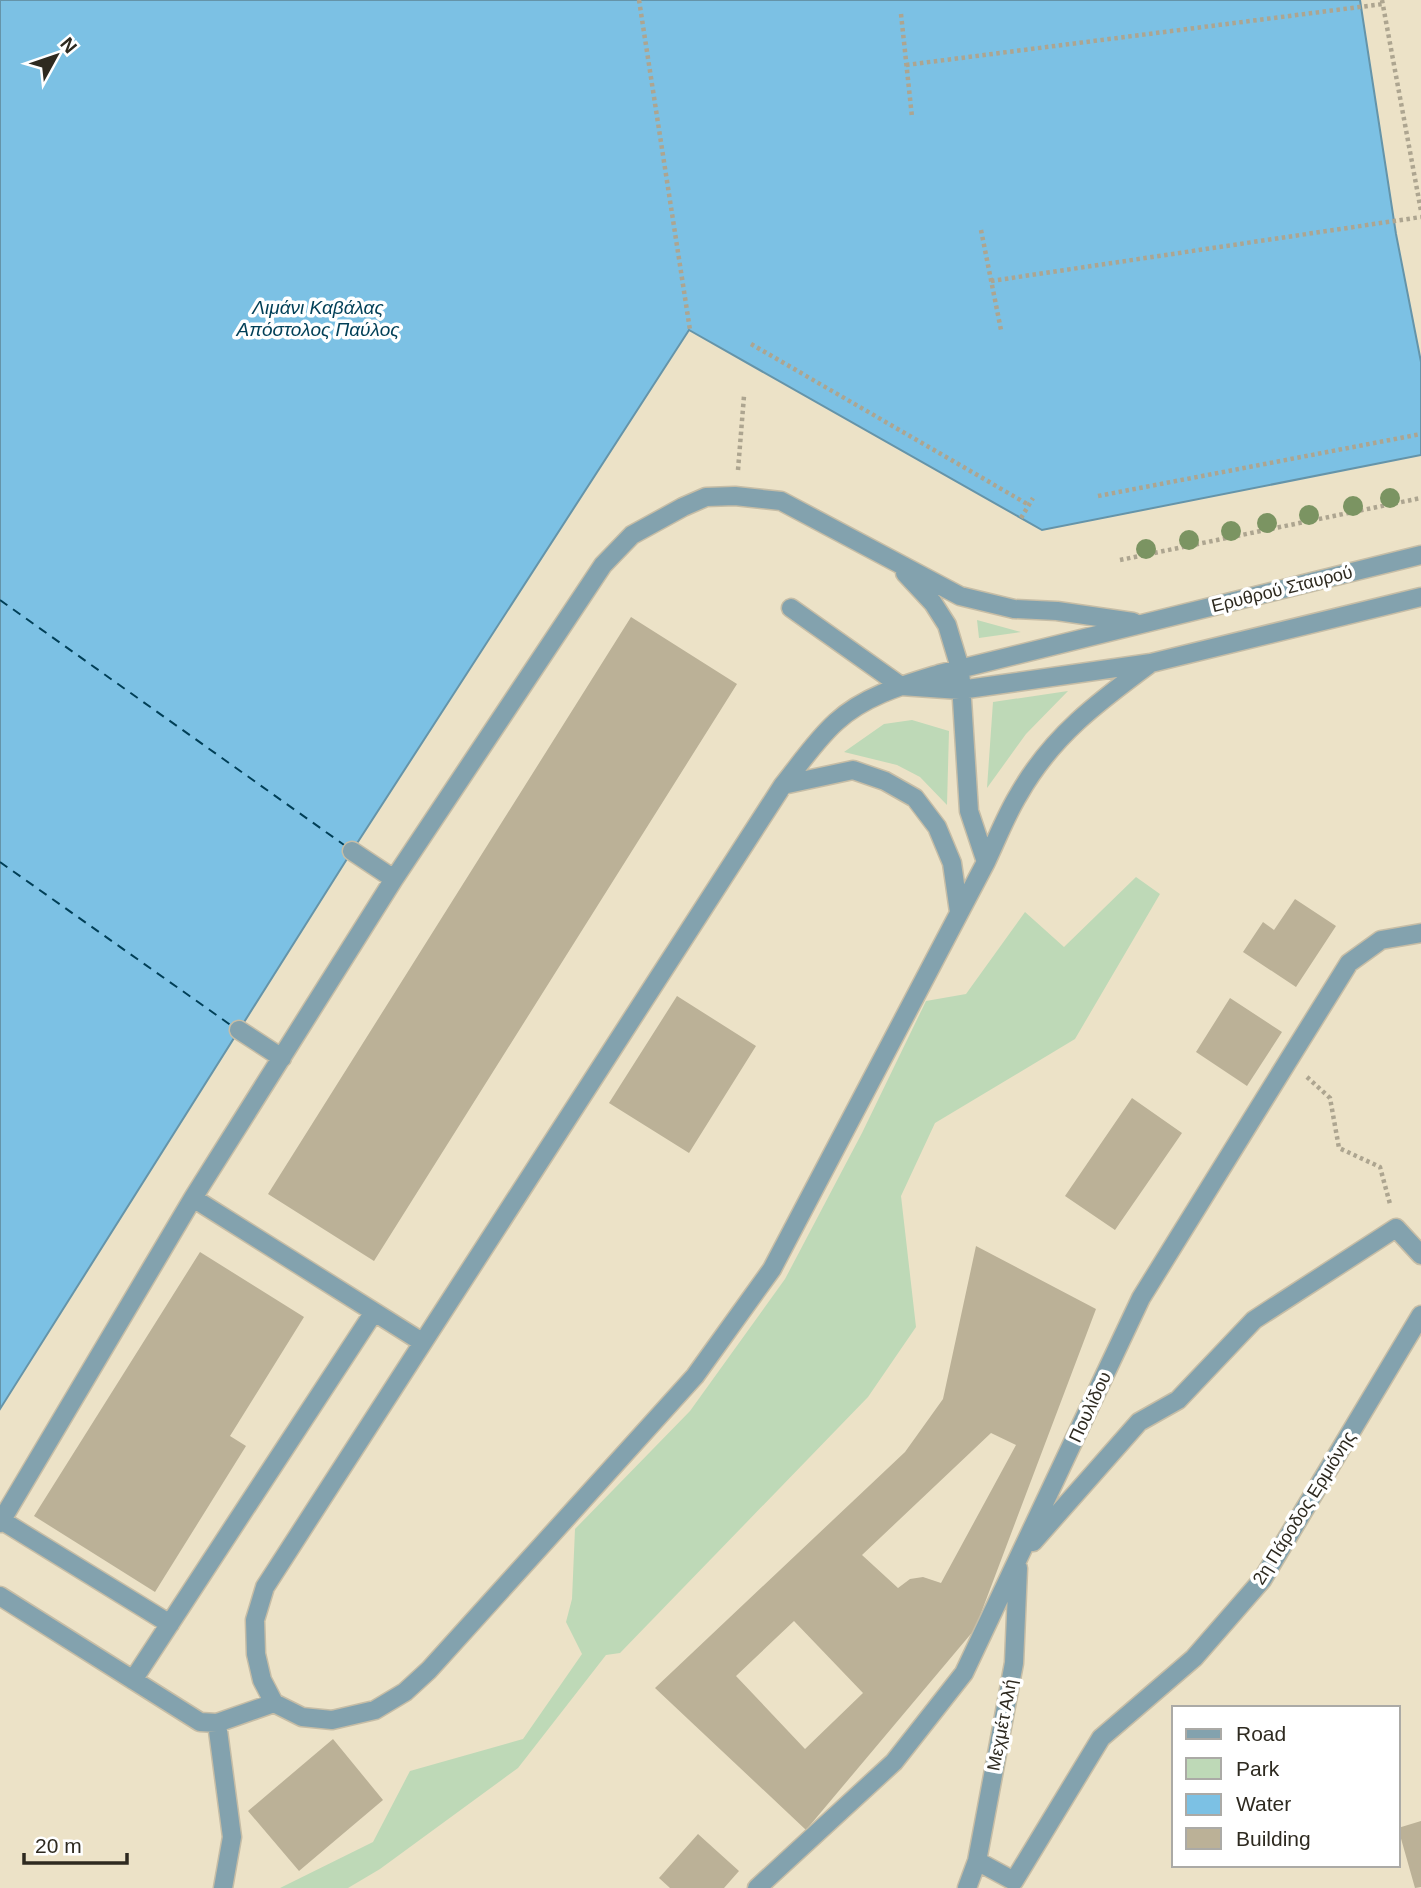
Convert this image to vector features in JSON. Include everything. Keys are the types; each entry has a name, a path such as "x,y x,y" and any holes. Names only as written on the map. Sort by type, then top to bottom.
{"street":[{"path":"170,1624 1,1521 193,1198 394,879 603,565 632,535 706,497 735,496 781,501 960,596 1014,609 1057,611 1144,623"},
{"name":"Ερυθρού Σταυρού","path":"274,1703 262,1680 256,1654 255,1620 265,1587 783,785 836,722 862,703 901,686 960,668 1421,555"},
{"path":"896,563 933,603 947,625 960,668 968,811 986,862"},
{"path":"791,608 901,686 960,690 1151,663 1421,597"},
{"path":"0,1596 200,1723 218,1723 274,1703 302,1717 332,1720 375,1710 405,1692 429,1670 695,1376 772,1269 986,862 1018,795 1040,761 1069,727 1105,696 1151,663"},
{"path":"783,785 853,770 885,781 915,798 937,827 953,863 959,912"},
{"path":"352,851 394,879"},
{"name":"Πουλίδου","path":"757,1888 894,1762 964,1673 1142,1298 1288,1060 1349,962 1381,940 1421,933"},
{"path":"239,1030 282,1059"},
{"path":"193,1198 422,1342"},
{"path":"1019,1558 1139,1422 1178,1400 1254,1320 1396,1228 1421,1255"},
{"path":"133,1680 374,1312"},
{"name":"2η Πάροδος Ερμιόνης","path":"977,1861 1014,1881 1101,1738 1194,1658 1262,1580 1421,1315"},
{"name":"Μεχμέτ Αλή","path":"967,1888 977,1861 1014,1664 1019,1558"},
{"path":"218,1723 232,1837 223,1888"}],"path":[{"path":"639,0 690,330"},
{"path":"906,65 1382,2 1421,211"},
{"path":"901,14 912,117"},
{"path":"991,281 1421,217"},
{"path":"981,230 1001,330"},
{"path":"751,344 1029,505"},
{"path":"735,496 744,396"},
{"path":"1098,496 1421,434"},
{"path":"1021,518 1033,498"},
{"path":"1120,560 1421,498"},
{"path":"1288,1060 1330,1097 1339,1148 1380,1167 1396,1228"}],"green space":[{"path":"977,620 1021,632 979,638"},
{"path":"1068,691 1026,734 987,788 993,702"},
{"path":"912,720 949,731 947,805 920,777 897,765 844,752 884,724"},
{"path":"1136,877 1160,894 1075,1039 935,1123 901,1196 916,1327 868,1397 620,1653 606,1655 518,1768 380,1869 348,1888 280,1888 373,1842 410,1771 523,1739 582,1654 566,1622 572,1599 575,1529 690,1411 785,1279 862,1133 926,1001 966,994 1025,912 1064,947"}],"water":[{"name":"Λιμάνι Καβάλας Απόστολος Παύλος","path":"0,0 1360,0 1396,234 1421,362 1421,455 1042,530 689,330 352,851 0,1409"}],"building":[{"path":"631,617 737,684 374,1261 268,1194"},
{"path":"1295,899 1336,926 1296,987 1243,952 1263,922 1274,930"},
{"path":"677,996 756,1046 689,1153 609,1103"},
{"path":"1230,998 1282,1032 1247,1086 1196,1052"},
{"path":"1132,1098 1182,1133 1115,1230 1065,1196"},
{"path":"976,1246 1096,1309 975,1629 806,1830 655,1688 905,1452 943,1399","holes":["991,1433 1016,1445 941,1583 923,1577 910,1579 898,1588 862,1555","794,1621 863,1693 805,1749 736,1676"]},
{"path":"200,1252 304,1317 230,1436 246,1446 155,1592 34,1516"},
{"path":"333,1739 383,1800 299,1871 248,1811"},
{"path":"1421,1821 1421,1887 1415,1888 1400,1827"},
{"path":"698,1834 739,1871 724,1888 670,1888 659,1878"}],"ferry route":[{"path":"0,600 347,847"},
{"path":"0,862 232,1026"}]}
